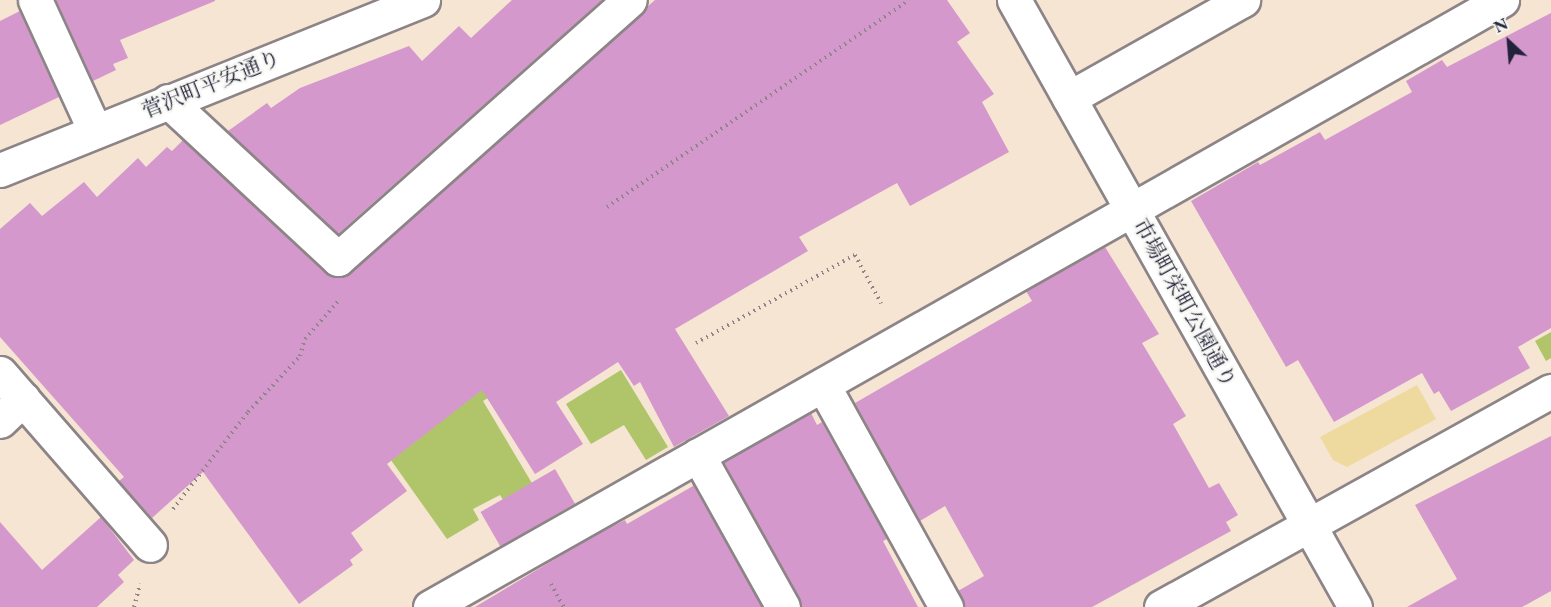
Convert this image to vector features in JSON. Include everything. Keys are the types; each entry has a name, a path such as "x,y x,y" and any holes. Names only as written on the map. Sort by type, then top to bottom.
{"street":[{"path":"35,0 95,131"},
{"name":"菅沢町平安通り","path":"0,170 423,0"},
{"path":"168,101 338,259 630,0"},
{"name":"市場町栄町公園通り","path":"1014,0 1355,607"},
{"path":"1069,98 1243,0"},
{"path":"430,607 1503,0"},
{"path":"0,373 11,410 150,545"},
{"path":"823,385 946,607"},
{"path":"1161,607 1551,391"},
{"path":"698,455 783,607"}],"path":[{"path":"608,207 909,0"},
{"path":"696,343 855,255 902,339"},
{"path":"150,545 200,471 300,356 305,339 356,279 338,259"}],"green space":[{"path":"430,320 498,392 483,401 548,510 519,525 500,495 473,509 479,520 447,539 349,401"},
{"path":"1551,332 1551,358 1546,361 1535,341"},
{"path":"621,370 668,447 646,460 624,425 591,444 566,404"}],"sand":[{"path":"1417,385 1436,419 1347,467 1333,460 1320,437"}],"building":[{"path":"56,0 215,1 120,40 128,58 113,64 116,70 93,81"},
{"path":"512,0 602,0 338,234 228,131 267,103 271,108 300,88 409,46 422,61 459,26 471,38"},
{"path":"655,0 947,0 970,33 957,42 994,94 982,102 1009,152 910,206 897,183 799,237 808,251 675,329 729,416 674,447 640,382 634,386 618,362 556,402 583,444 535,474 482,390 387,464 407,491 351,533 363,550 350,560 353,565 299,604 203,472 152,518 119,481 124,477 0,337 0,229 30,203 42,216 84,182 97,197 138,158 146,167 167,147 172,151 183,140 325,273 343,277"},
{"path":"20,11 59,97 0,125 0,21"},
{"path":"1551,13 1551,328 1518,347 1530,368 1451,411 1439,391 1434,394 1422,373 1334,422 1298,360 1286,367 1191,201 1258,162 1260,165 1320,132 1325,140 1412,92 1406,81 1442,60 1447,67"},
{"path":"1105,247 1159,334 1142,343 1186,416 1173,424 1209,488 1219,483 1238,515 1226,522 1231,531 1092,607 965,607 958,591 984,576 945,506 920,521 855,403 1032,301 1026,291"},
{"path":"811,413 817,425 822,422 887,539 883,541 918,607 802,607 724,462"},
{"path":"1551,436 1551,591 1522,607 1407,607 1457,579 1415,505"},
{"path":"555,469 575,504 501,547 481,512"},
{"path":"691,481 762,607 475,607 593,536 625,520 627,524 693,486"},
{"path":"101,517 134,560 118,575 124,582 97,607 0,607 0,522 42,570"}]}
